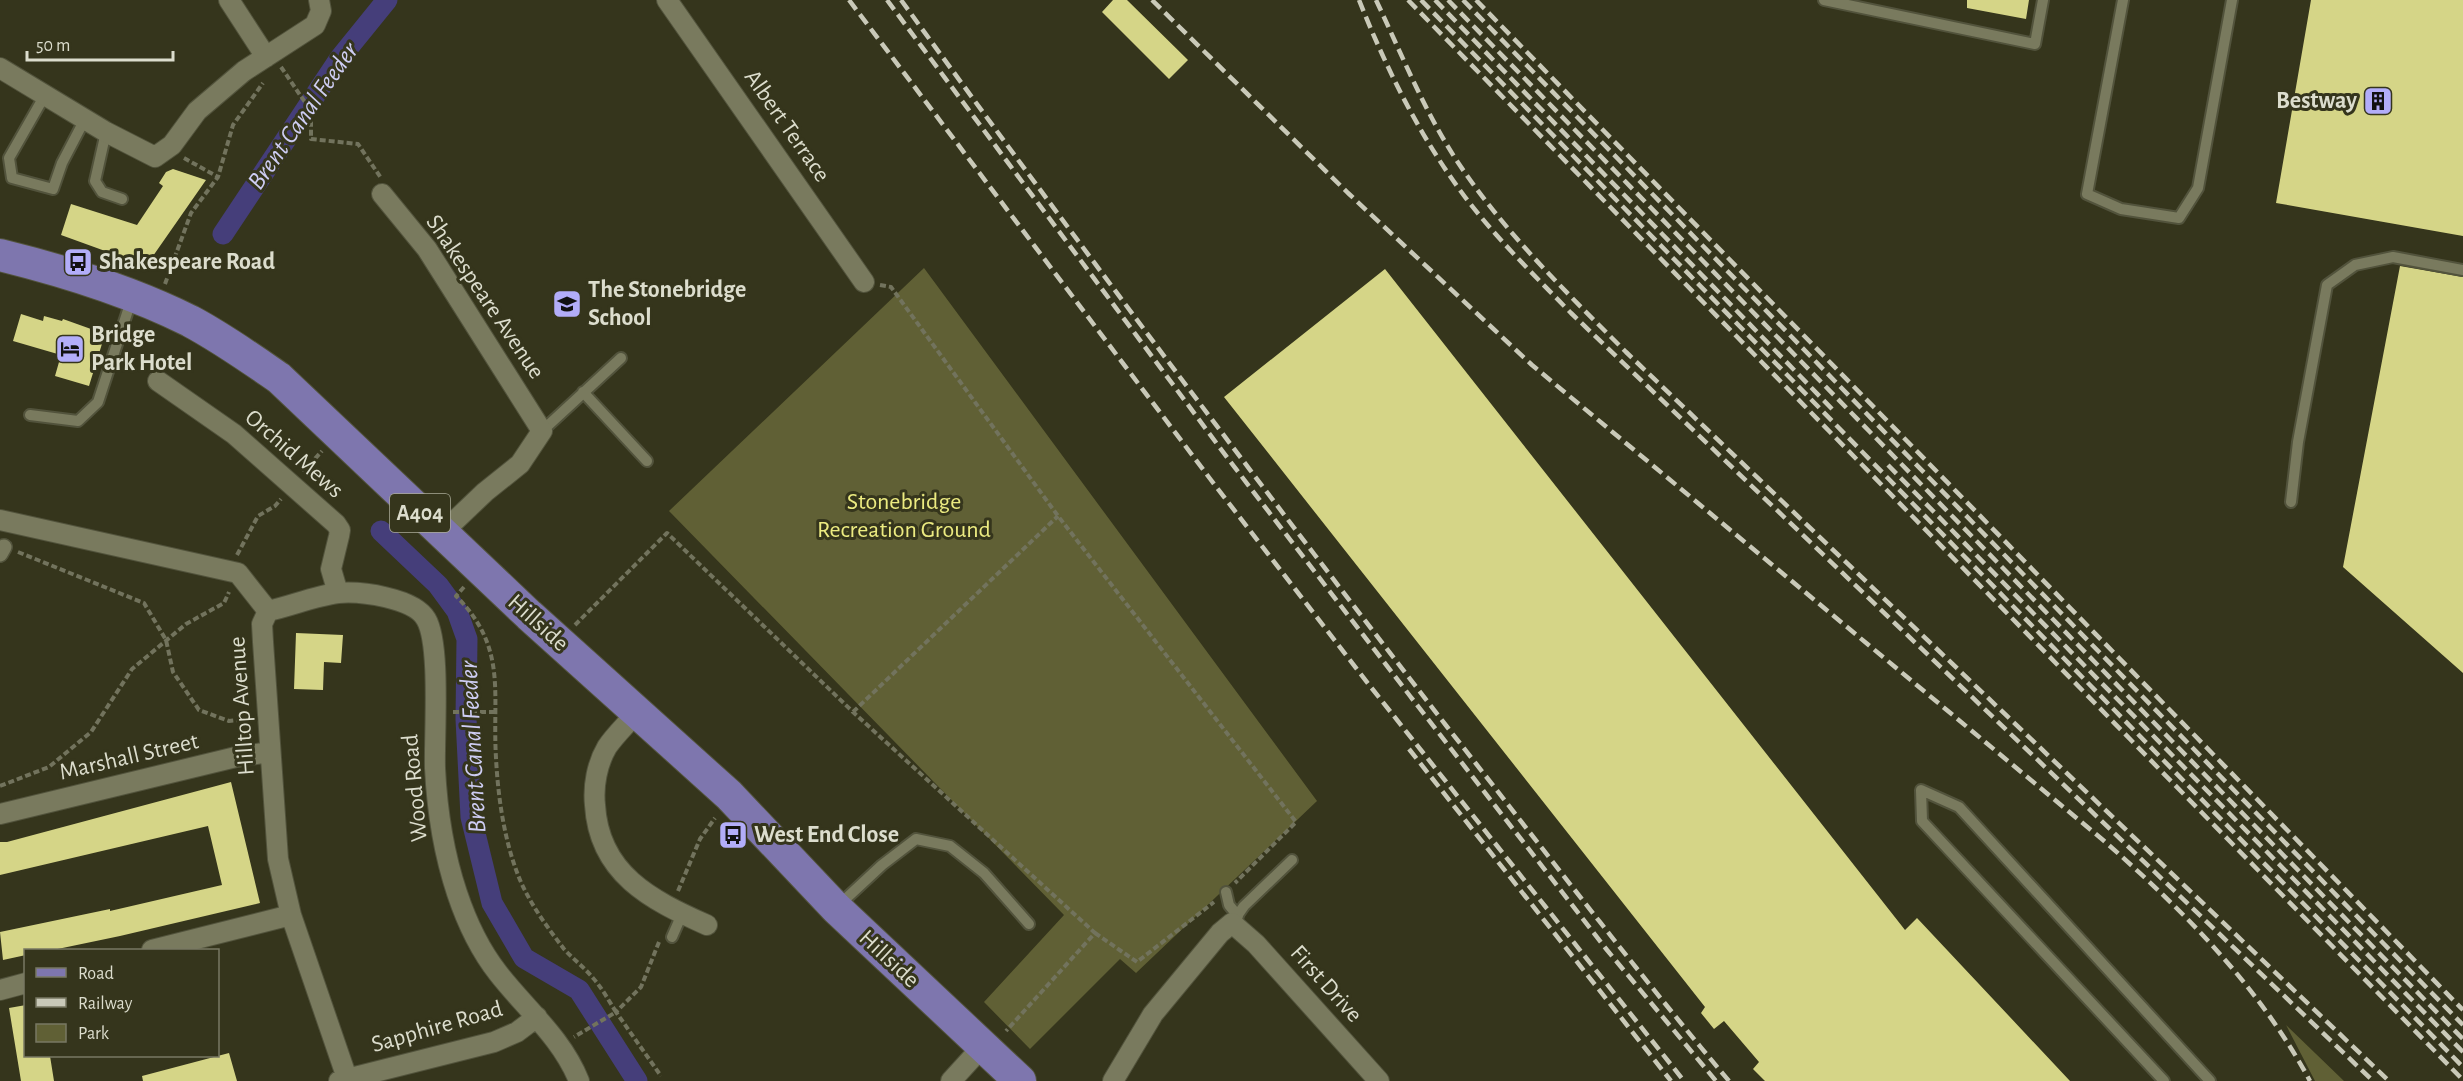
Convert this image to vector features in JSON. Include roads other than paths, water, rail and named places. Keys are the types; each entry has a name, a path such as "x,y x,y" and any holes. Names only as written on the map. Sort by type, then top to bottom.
{"main road":[{"name":"Hillside","path":"0,255 147,293 234,346 279,378 441,533 729,795 836,908 994,1039 1020,1081"}],"street":[{"path":"229,0 274,60"},
{"path":"0,68 106,132 161,152 172,145 197,111 244,71 274,60 315,25 321,11 319,0"},
{"name":"Albert Terrace","path":"667,0 864,282"},
{"name":"Shakespeare Avenue","path":"382,194 427,249 542,431"},
{"name":"Orchid Mews","path":"158,381 234,434 336,524 340,530 331,569 338,593"},
{"path":"441,533 485,492 520,464 542,431"},
{"name":"Hilltop Avenue","path":"0,520 238,573 268,611 262,624 278,859 291,915 345,1080"},
{"name":"Wood Road","path":"268,611 338,593 389,598 409,605 426,618 434,642 435,770 443,836 457,892 474,935 496,972 565,1051 579,1081"},
{"path":"637,712 607,747 599,765 594,796 596,824 614,864 641,891 707,925"},
{"name":"Marshall Street","path":"0,813 270,752"},
{"path":"160,949 291,915"},
{"path":"1113,1081 1153,1014 1220,933 1235,919"},
{"name":"First Drive","path":"1235,919 1379,1081"},
{"path":"0,990 24,984"},
{"name":"Sapphire Road","path":"345,1080 494,1042 517,1032 537,1017"},
{"path":"951,1081 994,1039"}],"lane":[{"path":"1824,0 2035,44 2043,0"},
{"path":"2123,0 2087,194 2121,209 2179,218 2198,188 2232,0"},
{"path":"45,95 9,158 12,178 53,189 62,163 84,119"},
{"path":"106,132 95,181 102,192 122,199"},
{"path":"2291,502 2298,442 2327,285 2355,266 2393,257 2463,270"},
{"path":"30,415 78,421 98,402 147,293"},
{"path":"542,431 621,358"},
{"path":"584,392 647,461"},
{"path":"2164,1081 1922,821 1921,790 1959,807 2210,1081"},
{"path":"836,908 916,838 950,846 984,873 1029,924"},
{"path":"1235,919 1244,906 1292,860"},
{"path":"1226,892 1235,919"},
{"path":"672,937 680,913"}],"waterway":[{"name":"Brent Canal Feeder","path":"223,234 340,58 387,0"},
{"name":"Brent Canal Feeder","path":"381,531 438,585 457,611 467,639 466,719 471,817 492,903 524,958 579,990 637,1081"}],"railway":[{"path":"849,0 1211,480 1370,686 1684,1081"},
{"path":"887,0 1229,460 1607,950 1716,1081"},
{"path":"901,0 1103,275 1309,547 1587,906 1729,1081"},
{"path":"1152,0 1348,193 1532,365 2103,840 2162,894 2243,981 2290,1046 2310,1081"},
{"path":"1359,0 1393,77 1433,151 1465,197 1516,257 1571,313 2373,1081"},
{"path":"1376,0 1435,125 1447,145 1477,190 1538,262 1626,352 2389,1081"},
{"path":"1408,0 2463,1080"},
{"path":"1421,0 2463,1067"},
{"path":"1435,0 1833,410"},
{"path":"1448,0 2463,1039"},
{"path":"1463,0 2463,1025"},
{"path":"1476,0 2463,1010"},
{"path":"1888,465 2463,1052"},
{"path":"1409,749 1671,1081"}],"place":[{"name":"Bestway","path":"2378,101"},
{"name":"Shakespeare Road","path":"78,262"},
{"name":"The Stonebridge School","path":"567,304"},
{"name":"Bridge Park Hotel","path":"70,349"},
{"name":"West End Close","path":"733,835"}],"park label":[{"name":"Stonebridge Recreation Ground","path":"904,516"}]}
